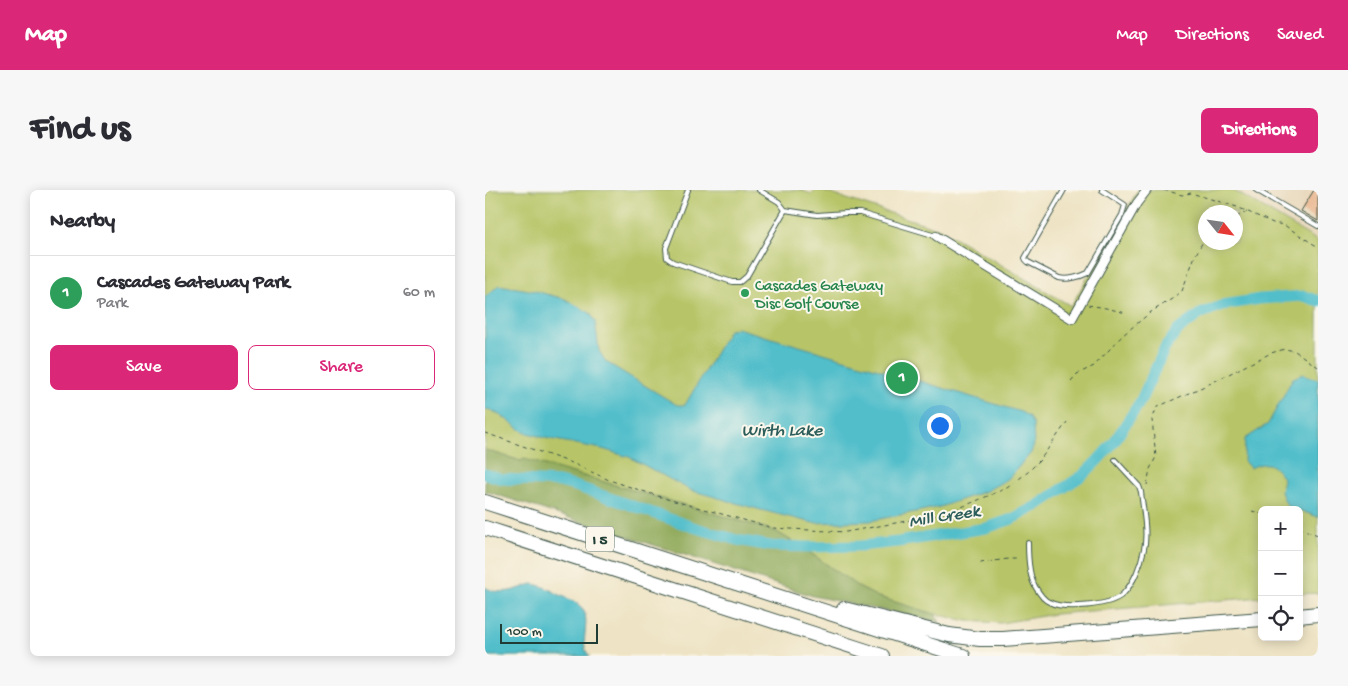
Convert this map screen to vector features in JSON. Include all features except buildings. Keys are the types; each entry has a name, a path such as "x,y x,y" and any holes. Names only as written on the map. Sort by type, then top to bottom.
{"highway":[{"name":"I 5","path":"485,502 963,656"},
{"name":"I 5","path":"485,528 882,656"},
{"name":"I 5","path":"793,601 827,604 941,633 1003,639 1258,619"},
{"path":"1303,616 1318,614"},
{"path":"792,627 853,656"}],"street":[{"path":"936,236 1071,318 1137,203 1147,190"}],"lane":[{"path":"688,190 666,248 667,258 673,262 732,282 740,282 747,276 785,210"},
{"path":"759,190 779,202 785,210 817,215 860,213 936,236"},
{"path":"1064,190 1025,258 1029,262 1064,279 1088,272 1125,208 1125,205 1102,190"},
{"path":"1256,190 1318,226"},
{"path":"1028,543 1028,555 1034,585 1047,602 1059,606 1099,604 1117,599 1123,594 1131,584 1139,564 1145,548 1146,533 1139,486 1115,460"}],"path":[{"path":"485,197 487,190"},
{"path":"1164,190 1182,194 1191,193 1237,207 1273,223 1284,225 1318,247"},
{"path":"1243,214 1248,212"},
{"path":"1071,381 1077,374 1094,366 1123,335 1151,312 1182,291 1198,250"},
{"path":"1080,304 1126,313"},
{"path":"1147,485 1150,469 1156,457 1152,420 1157,407 1207,385 1271,353 1285,349 1295,351 1318,367"},
{"path":"485,433 572,463 609,480 773,528 846,532 945,514 1007,488 1041,460 1067,422"},
{"path":"1252,510 1258,512"},
{"path":"1303,529 1318,535"},
{"path":"981,563 1018,559"}],"shaded area":[{"path":"1233,190 1318,190 1318,241"}],"green space":[{"path":"485,190 800,190 812,194 814,190 819,190 940,229 1071,306 1138,190 1233,190 1318,241 1318,593 1303,594 1303,506 1258,506 1258,597 1055,614 1001,623 967,621 935,614 878,597 860,588 802,547 775,531 524,459 521,461 485,450"},
{"path":"485,450 521,461 524,459 775,531 802,547 860,588 878,597 935,614 940,622 813,596 485,491"}],"water":[{"name":"Wirth Lake","path":"499,285 535,291 565,299 590,313 595,321 599,351 606,362 677,405 685,405 729,330 737,328 1021,412 1028,416 1033,424 1034,445 1031,453 1008,479 986,491 940,507 870,521 813,523 690,490 629,457 602,449 524,432 491,410 485,409 485,297"},
{"path":"1303,374 1318,379 1318,517 1303,512 1303,506 1287,506 1281,492 1283,478 1272,466 1261,464 1250,468 1244,461 1245,439 1268,424 1293,378"},
{"path":"532,584 544,587 579,605 585,616 585,645 586,651 590,656 485,656 485,587 503,592"}],"waterway":[{"name":"Mill Creek","path":"485,474 502,479 559,482 693,527 737,540 771,546 860,546 986,528 1012,519 1038,505 1083,475 1114,442 1140,402 1165,348 1178,330 1200,314 1223,305 1260,299 1304,296 1318,301"}],"place":[{"name":"Cascades Gateway Disc Golf Course","path":"745,293"},
{"name":"Cascades Gateway Park","path":"902,378"}]}
